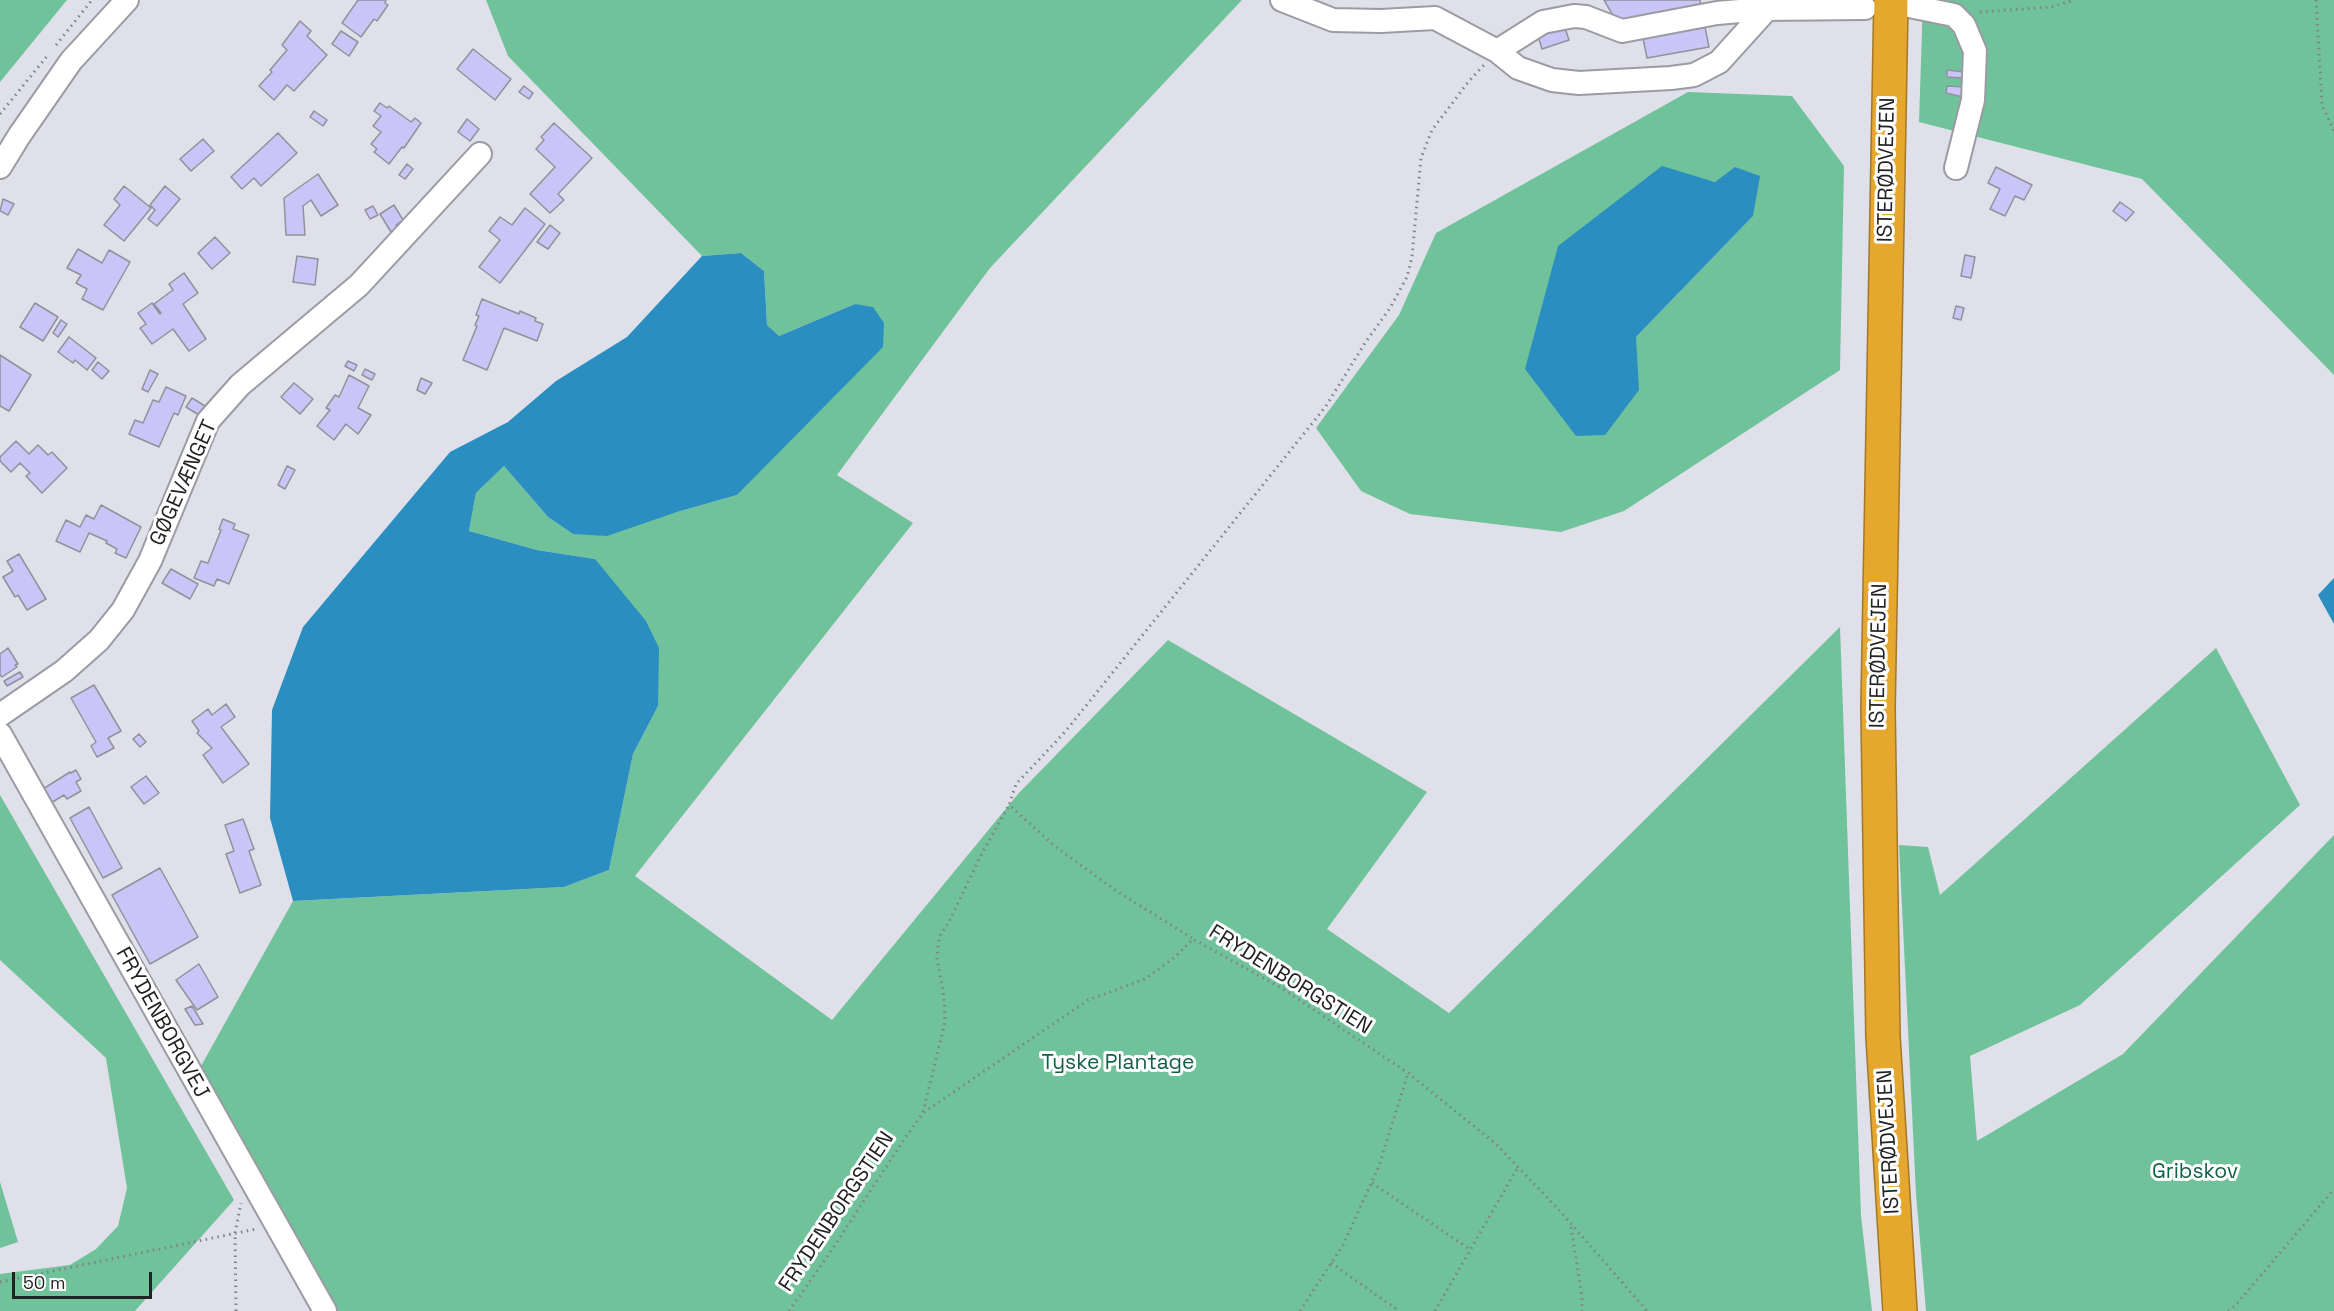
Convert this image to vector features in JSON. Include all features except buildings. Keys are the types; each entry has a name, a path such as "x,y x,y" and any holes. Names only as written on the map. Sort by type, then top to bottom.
{"highway":[{"name":"ISTERØDVEJEN","path":"1888,5 1878,708 1883,1037 1900,1311"}],"street":[{"path":"0,167 18,136 70,61 127,0"},
{"path":"1282,0 1333,20 1381,21 1435,18 1497,51 1518,68 1552,80 1579,83 1694,75 1719,62 1767,9"},
{"path":"1497,51 1543,22 1574,16 1586,17 1622,31 1717,13 1767,9 1888,5 1954,15 1964,25 1975,51 1973,100 1956,168"},
{"name":"GØGEVÆNGET","path":"0,715 64,671 99,640 123,610 150,561 208,421 240,385 359,285 480,154"},
{"name":"FRYDENBORGVEJ","path":"0,734 325,1311"}],"path":[{"path":"0,114 92,0"},
{"path":"1954,15 2051,8 2075,0"},
{"path":"2316,0 2322,105 2334,131"},
{"path":"923,1113 945,1022 944,997 937,957 939,937 949,922 1008,805 1016,784 1065,732 1326,406 1390,308 1407,277 1412,257 1421,158 1432,130 1468,81 1497,51"},
{"path":"1008,805 1056,847 1115,890 1193,939"},
{"name":"FRYDENBORGSTIEN","path":"789,1311 923,1113 1088,1000 1145,979 1175,957 1193,939 1282,989 1408,1073 1496,1144 1571,1224 1647,1311"},
{"path":"1300,1311 1343,1245 1372,1183 1408,1073"},
{"path":"1435,1311 1518,1167"},
{"path":"1372,1183 1471,1250"},
{"path":"2228,1311 2235,1306 2334,1189"},
{"path":"236,1311 236,1233 241,1202"},
{"path":"1571,1224 1582,1311"},
{"path":"0,1282 256,1229"},
{"path":"1331,1263 1399,1311"}],"green space":[{"path":"0,0 67,0 0,82"},
{"name":"Tyske Plantage","path":"486,0 1242,0 990,268 837,475 913,523 635,876 832,1020 1018,794 1168,640 1427,792 1327,929 1449,1013 1840,627 1861,1216 1872,1311 334,1311 201,1066 293,901 564,887 609,870 633,754 658,706 595,559 537,550 469,531 476,493 504,466 548,517 573,534 677,512 737,495 855,304 779,336 767,325 764,271 741,253 702,256 508,56"},
{"path":"1923,0 2334,0 2334,375 2142,179 1919,122"},
{"path":"1688,92 1792,96 1844,166 1840,370 1624,511 1561,532 1410,514 1361,491 1316,428 1399,315 1436,233","holes":["1662,167 1715,182 1752,217 1636,337"]},
{"name":"Gribskov","path":"2216,648 2300,805 2080,1005 1970,1056 1977,1141 2123,1054 2334,835 2334,1311 1926,1311 1916,1194 1899,845 1928,847 1940,895"},
{"path":"0,795 234,1200 135,1311 0,1311 0,1274 70,1265 96,1249 118,1226 127,1188 106,1058 0,960"},
{"path":"0,1182 18,1242 0,1248"}],"water":[{"path":"1662,166 1715,182 1735,167 1760,176 1753,216 1636,337 1639,390 1605,435 1576,436 1525,369 1558,246"},
{"path":"741,253 764,271 767,325 779,336 855,304 873,307 884,323 883,347 737,495 677,512 607,536 573,534 548,517 504,466 476,493 469,531 537,550 595,559 646,621 659,648 658,706 633,754 609,870 564,887 293,901 270,818 272,710 303,627 450,452 508,422 556,381 627,337 702,256"},
{"path":"2334,578 2334,624 2318,595"}]}
